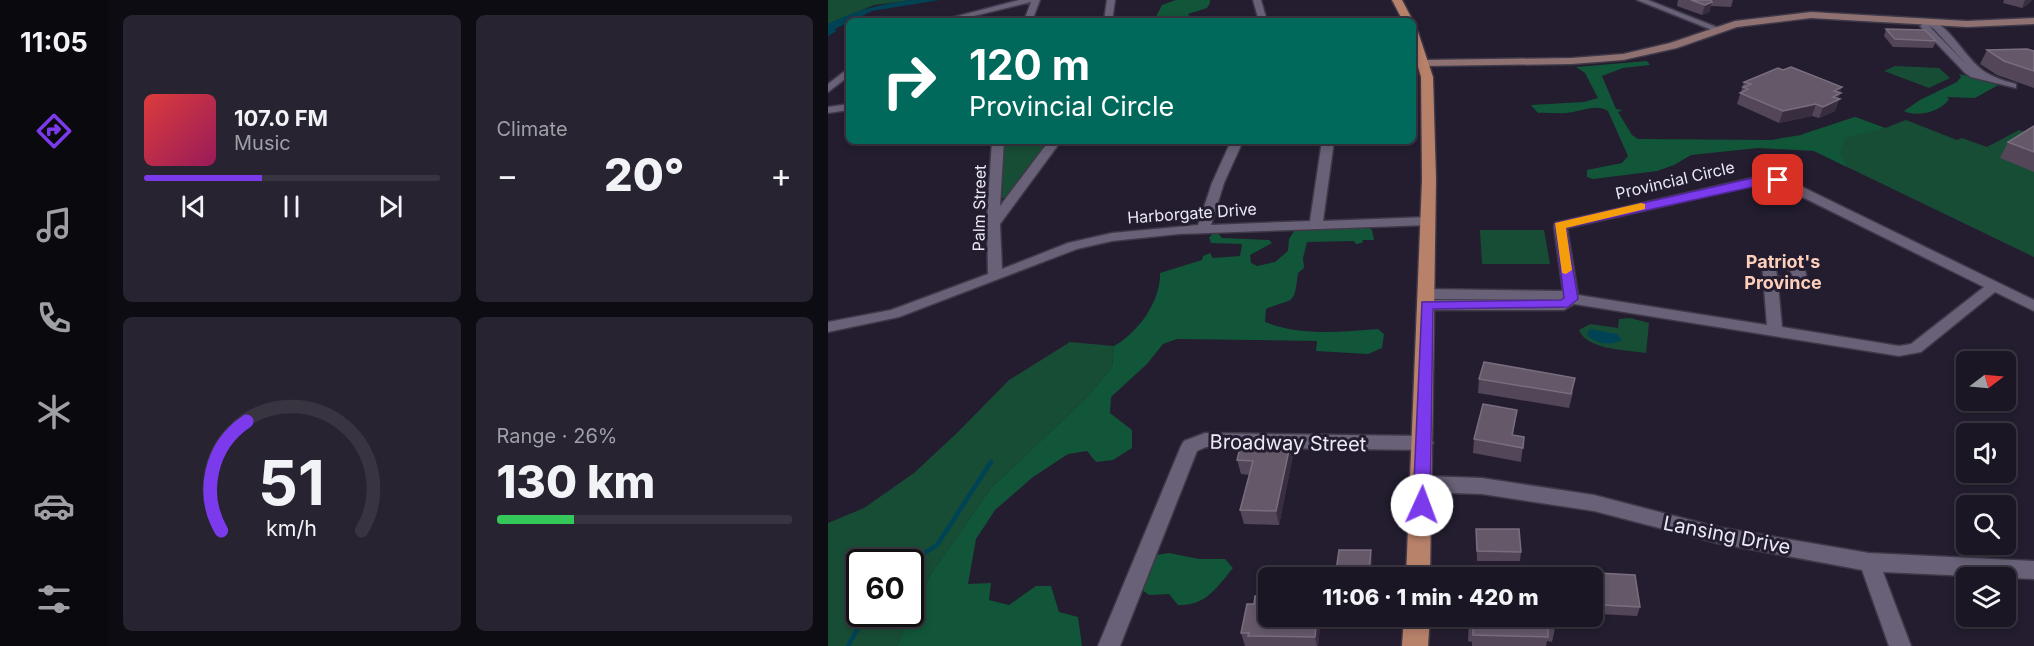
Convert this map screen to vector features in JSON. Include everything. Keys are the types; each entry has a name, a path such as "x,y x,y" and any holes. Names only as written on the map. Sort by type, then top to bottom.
{"main road":[{"path":"1397,0 1406,18"},
{"path":"1418,63 1427,77 1428,221 1423,484 1419,567"},
{"path":"1415,646 1416,627"}],"street":[{"path":"955,18 1029,0"},
{"path":"1029,18 1036,0"},
{"path":"1108,18 1111,0"},
{"path":"1257,0 1262,18"},
{"path":"1641,0 1717,31"},
{"path":"1418,63 1572,61 1623,57 1662,50 1754,21 1798,17 1997,24 2034,21"},
{"path":"1929,22 1937,27 1980,73 2013,87"},
{"path":"828,89 846,74"},
{"path":"828,110 846,107"},
{"name":"Palm Street","path":"995,276 993,224 998,144"},
{"path":"993,224 1053,144"},
{"path":"1203,229 1218,183 1236,144"},
{"path":"1316,225 1328,144"},
{"name":"Provincial Circle","path":"1571,299 1560,226 1766,179 1778,180 2034,306"},
{"name":"Harborgate Drive","path":"828,327 894,314 1073,246 1145,232 1428,221"},
{"path":"1771,281 1775,332"},
{"path":"1427,299 1558,294 1571,299 1775,332 1907,350 1916,348 1994,286"},
{"name":"Broadway Street","path":"1110,646 1190,446 1205,440 1424,443"},
{"name":"Lansing Drive","path":"1423,484 1482,486 1594,503 1717,535 1869,562 2034,570"},
{"path":"1869,562 1900,646"}],"green space":[{"path":"828,0 911,0 874,5 828,24"},
{"path":"1176,0 1210,0 1207,8 1188,14 1191,18 1156,18 1162,5"},
{"path":"1647,61 1650,65 1623,68 1602,76 1616,109 1623,110 1618,112 1632,135 1638,139 1771,140 1801,135 1855,117 1885,128 1845,138 1840,153 1847,167 1814,151 1758,148 1691,155 1674,165 1657,171 1593,179 1587,177 1587,170 1622,163 1628,156 1608,111 1593,108 1566,113 1538,113 1531,105 1584,102 1598,98 1585,73 1576,67"},
{"path":"1895,66 1939,68 1950,78 1929,88 1884,71"},
{"path":"1959,74 2000,84 1975,98 1947,97 1949,99 1946,103 1929,112 1916,114 1904,111 1920,100 1957,82 1961,77"},
{"path":"1855,117 1885,128 1906,120 1957,140 1962,138 1987,147 2019,130 2034,135 2034,257 1814,151 1803,134"},
{"path":"1004,144 1051,144 1009,197 1002,198"},
{"path":"1365,226 1372,230 1374,240 1363,240 1362,243 1356,244 1354,241 1307,242 1303,258 1304,268 1298,273 1294,296 1266,309 1265,322 1306,331 1335,332 1378,329 1384,334 1382,348 1368,354 1316,351 1317,341 1177,339 1163,344 1147,364 1111,397 1110,413 1132,430 1132,448 1113,460 1096,462 1087,451 1068,454 1033,477 995,510 976,539 968,584 991,583 989,600 1009,605 1036,586 1051,586 1059,612 1078,617 1082,646 897,646 906,627 924,627 924,588 930,575 991,488 1086,398 1112,367 1114,346 1131,333 1146,315 1157,294 1160,273 1202,260 1203,256 1210,253 1213,258 1240,256 1242,244 1211,243 1209,238 1217,232 1222,238 1269,240 1272,243 1250,255 1251,263 1257,266 1275,262 1288,251 1289,239 1296,228"},
{"path":"1480,230 1544,230 1550,264 1482,264"},
{"path":"1630,318 1649,323 1646,353 1619,350 1590,342 1579,330 1590,324 1618,328 1619,319"},
{"path":"1070,342 1114,346 1112,367 1086,398 991,488 930,575 924,588 924,549 846,549 846,627 906,627 897,646 828,646 828,523 864,508 914,473 1009,380"},
{"path":"1169,553 1199,559 1225,559 1233,568 1216,589 1203,599 1188,605 1178,605 1169,594 1149,595 1138,587 1156,555"}],"water":[{"path":"940,0 872,11 858,18 846,18 846,24 828,36 828,24 868,8 889,3"},
{"path":"1590,329 1617,334 1622,340 1613,343 1599,342 1587,335"}],"building":[{"path":"1691,0 1711,0 1712,2 1705,5"},
{"path":"1886,29 1925,30 1936,41 1895,39"},
{"path":"2027,49 2034,51 2034,71 2004,61 1987,50"},
{"path":"1791,67 1842,87 1834,91 1841,93 1833,97 1840,99 1823,107 1816,104 1783,111 1740,93 1748,89 1743,87 1751,84 1744,82 1778,68 1783,70"},
{"path":"2034,126 2034,152 2008,142"},
{"path":"1484,362 1575,378 1571,394 1479,379"},
{"path":"1483,404 1517,410 1512,435 1524,437 1523,448 1474,439"},
{"path":"1242,440 1291,441 1276,511 1240,510 1253,461 1237,460"},
{"path":"1476,529 1519,529 1521,552 1477,551"},
{"path":"1339,550 1371,550 1369,567 1337,567"},
{"path":"1603,573 1635,575 1640,607 1603,605"},
{"path":"1255,596 1258,596 1258,627 1316,627 1315,637 1248,636 1249,633 1241,633 1247,604 1254,604"},
{"path":"1555,627 1555,628 1548,628 1548,637 1473,635 1473,628 1469,628"}],"waterway":[{"path":"924,554 937,545 991,462"},
{"path":"848,646 859,627"}],"slow traffic":[{"path":"1566,270 1560,226 1641,207"}],"district":[{"name":"Patriot's Province","path":"1783,272"}],"route":[{"path":"1422,505 1426,304 1564,304 1571,299 1560,234 1560,226 1565,223 1766,179 1778,180"}]}
